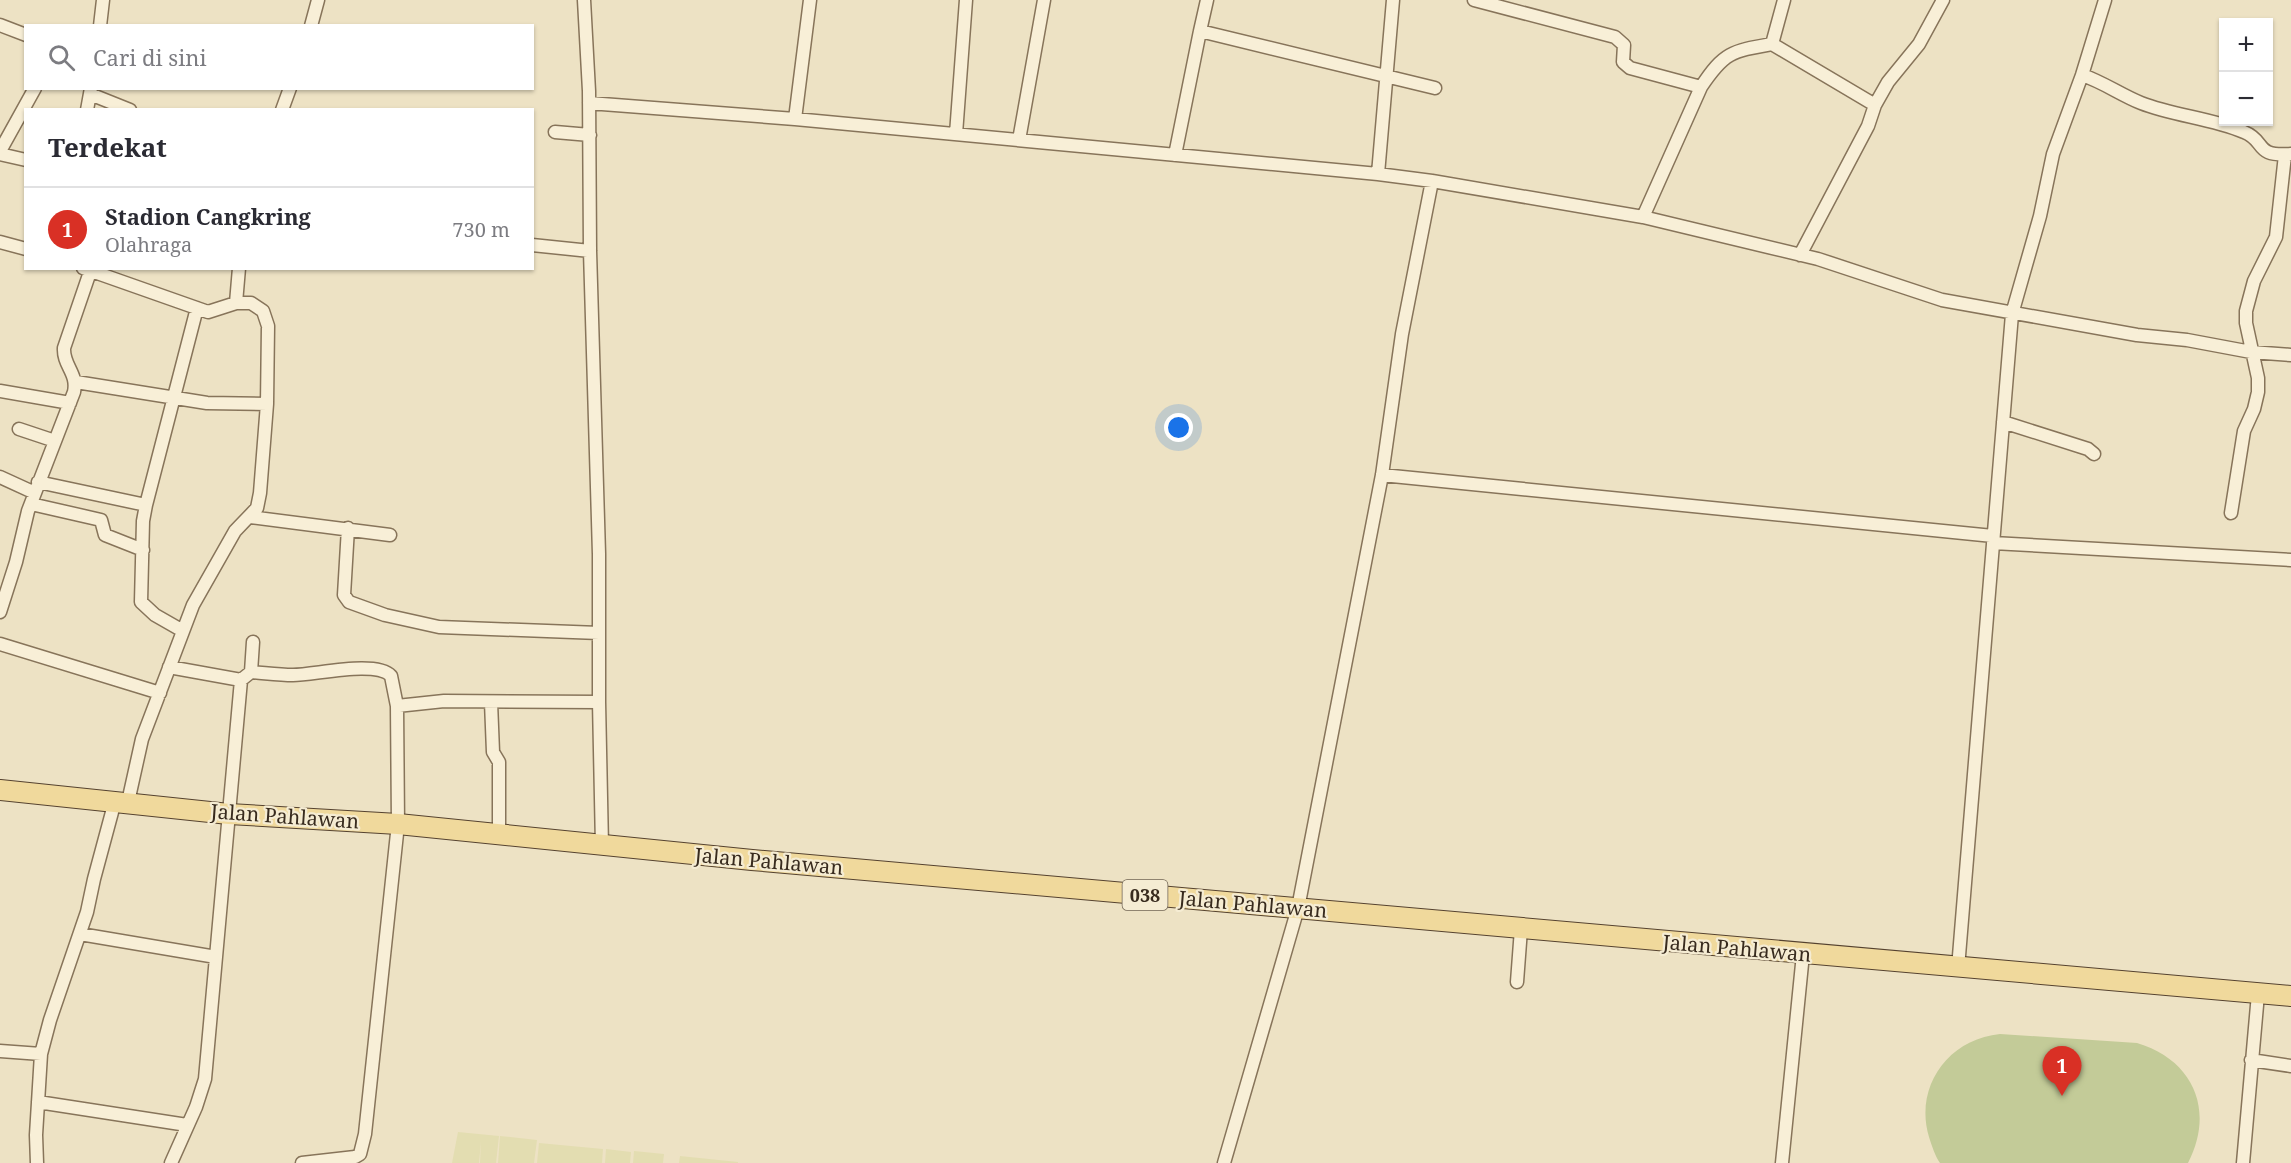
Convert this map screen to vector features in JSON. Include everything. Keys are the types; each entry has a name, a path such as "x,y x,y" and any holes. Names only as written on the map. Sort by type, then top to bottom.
{"main road":[{"name":"Jalan Pahlawan","path":"0,790 228,814 398,824 602,846 2291,996"}],"street":[{"path":"100,24 104,0"},
{"path":"312,24 318,0"},
{"path":"584,0 590,135 599,554 598,702 602,846"},
{"path":"795,119 810,0"},
{"path":"956,134 966,0"},
{"path":"1019,140 1044,0"},
{"path":"1175,155 1207,0"},
{"path":"1378,174 1393,0"},
{"path":"1474,0 1615,37 1624,45 1623,62 1630,68 1701,87"},
{"path":"1772,45 1784,0"},
{"path":"1800,255 1864,134 1875,105 1888,82 1919,44 1943,0"},
{"path":"1958,968 2012,314 2040,216 2053,154 2082,75 2105,0"},
{"path":"0,25 24,34"},
{"path":"1200,31 1436,88"},
{"path":"1643,217 1701,87 1715,66 1732,52 1772,45 1875,105"},
{"path":"2082,75 2101,82 2139,102 2247,133 2265,152 2288,154 2276,237 2254,281 2246,311 2250,352 2258,378 2258,392 2244,430 2231,513"},
{"path":"24,108 34,90"},
{"path":"283,108 289,90"},
{"path":"87,108 91,91 126,108"},
{"path":"589,103 795,119 1432,181 1643,217 1800,255 1942,300 2012,314 2250,352 2291,355"},
{"path":"24,108 0,152 24,159"},
{"path":"555,132 590,135"},
{"path":"1224,1163 1298,908 1382,475 1402,334 1432,181"},
{"path":"0,242 24,248"},
{"path":"534,245 591,251"},
{"path":"0,612 35,493 70,404 76,382 65,360 64,348 86,270 208,312 236,303 251,303 259,307 266,317 268,326 267,404 257,508 235,531 193,605 142,739 50,1020 41,1054 36,1135 37,1163"},
{"path":"236,303 239,270"},
{"path":"183,631 155,615 141,602 143,521 197,308"},
{"path":"76,382 207,403 267,404"},
{"path":"0,391 70,404"},
{"path":"2003,423 2088,449 2094,454"},
{"path":"19,429 55,441"},
{"path":"1382,475 1993,539 2291,560"},
{"path":"0,477 101,520 105,535 143,550"},
{"path":"35,493 146,505"},
{"path":"250,517 390,535"},
{"path":"348,528 344,595 349,603 385,615 439,627 599,633"},
{"path":"171,1163 196,1107 205,1079 228,814 246,676 253,642"},
{"path":"0,644 160,693"},
{"path":"170,667 246,676 295,675 344,670 385,671 392,680 398,706 398,824 363,1146 360,1154 355,1157 302,1163"},
{"path":"398,706 444,701 598,702"},
{"path":"491,702 493,752 499,762 499,835"},
{"path":"1517,982 1521,928"},
{"path":"80,934 216,957"},
{"path":"1782,1163 1803,954"},
{"path":"2244,1163 2258,994"},
{"path":"0,1051 41,1054"},
{"path":"2252,1060 2291,1066"},
{"path":"38,1102 187,1125"}],"shaded area":[{"path":"458,1132 499,1136 496,1163 480,1163 481,1141 479,1163 452,1163"},
{"path":"500,1136 537,1140 534,1163 498,1163"},
{"path":"539,1143 603,1149 602,1163 537,1163"},
{"path":"606,1149 631,1152 630,1163 605,1163"},
{"path":"634,1151 664,1154 663,1163 633,1163"},
{"path":"680,1156 738,1162 738,1163 679,1163"}],"green space":[{"path":"2000,1034 2137,1043 2157,1051 2173,1062 2185,1075 2194,1090 2199,1107 2196,1144 2188,1163 1940,1163 1929,1137 1926,1118 1926,1101 1931,1084 1939,1069 1965,1045 1981,1038"}],"place":[{"name":"Stadion Cangkring","path":"2062,1096"}]}
